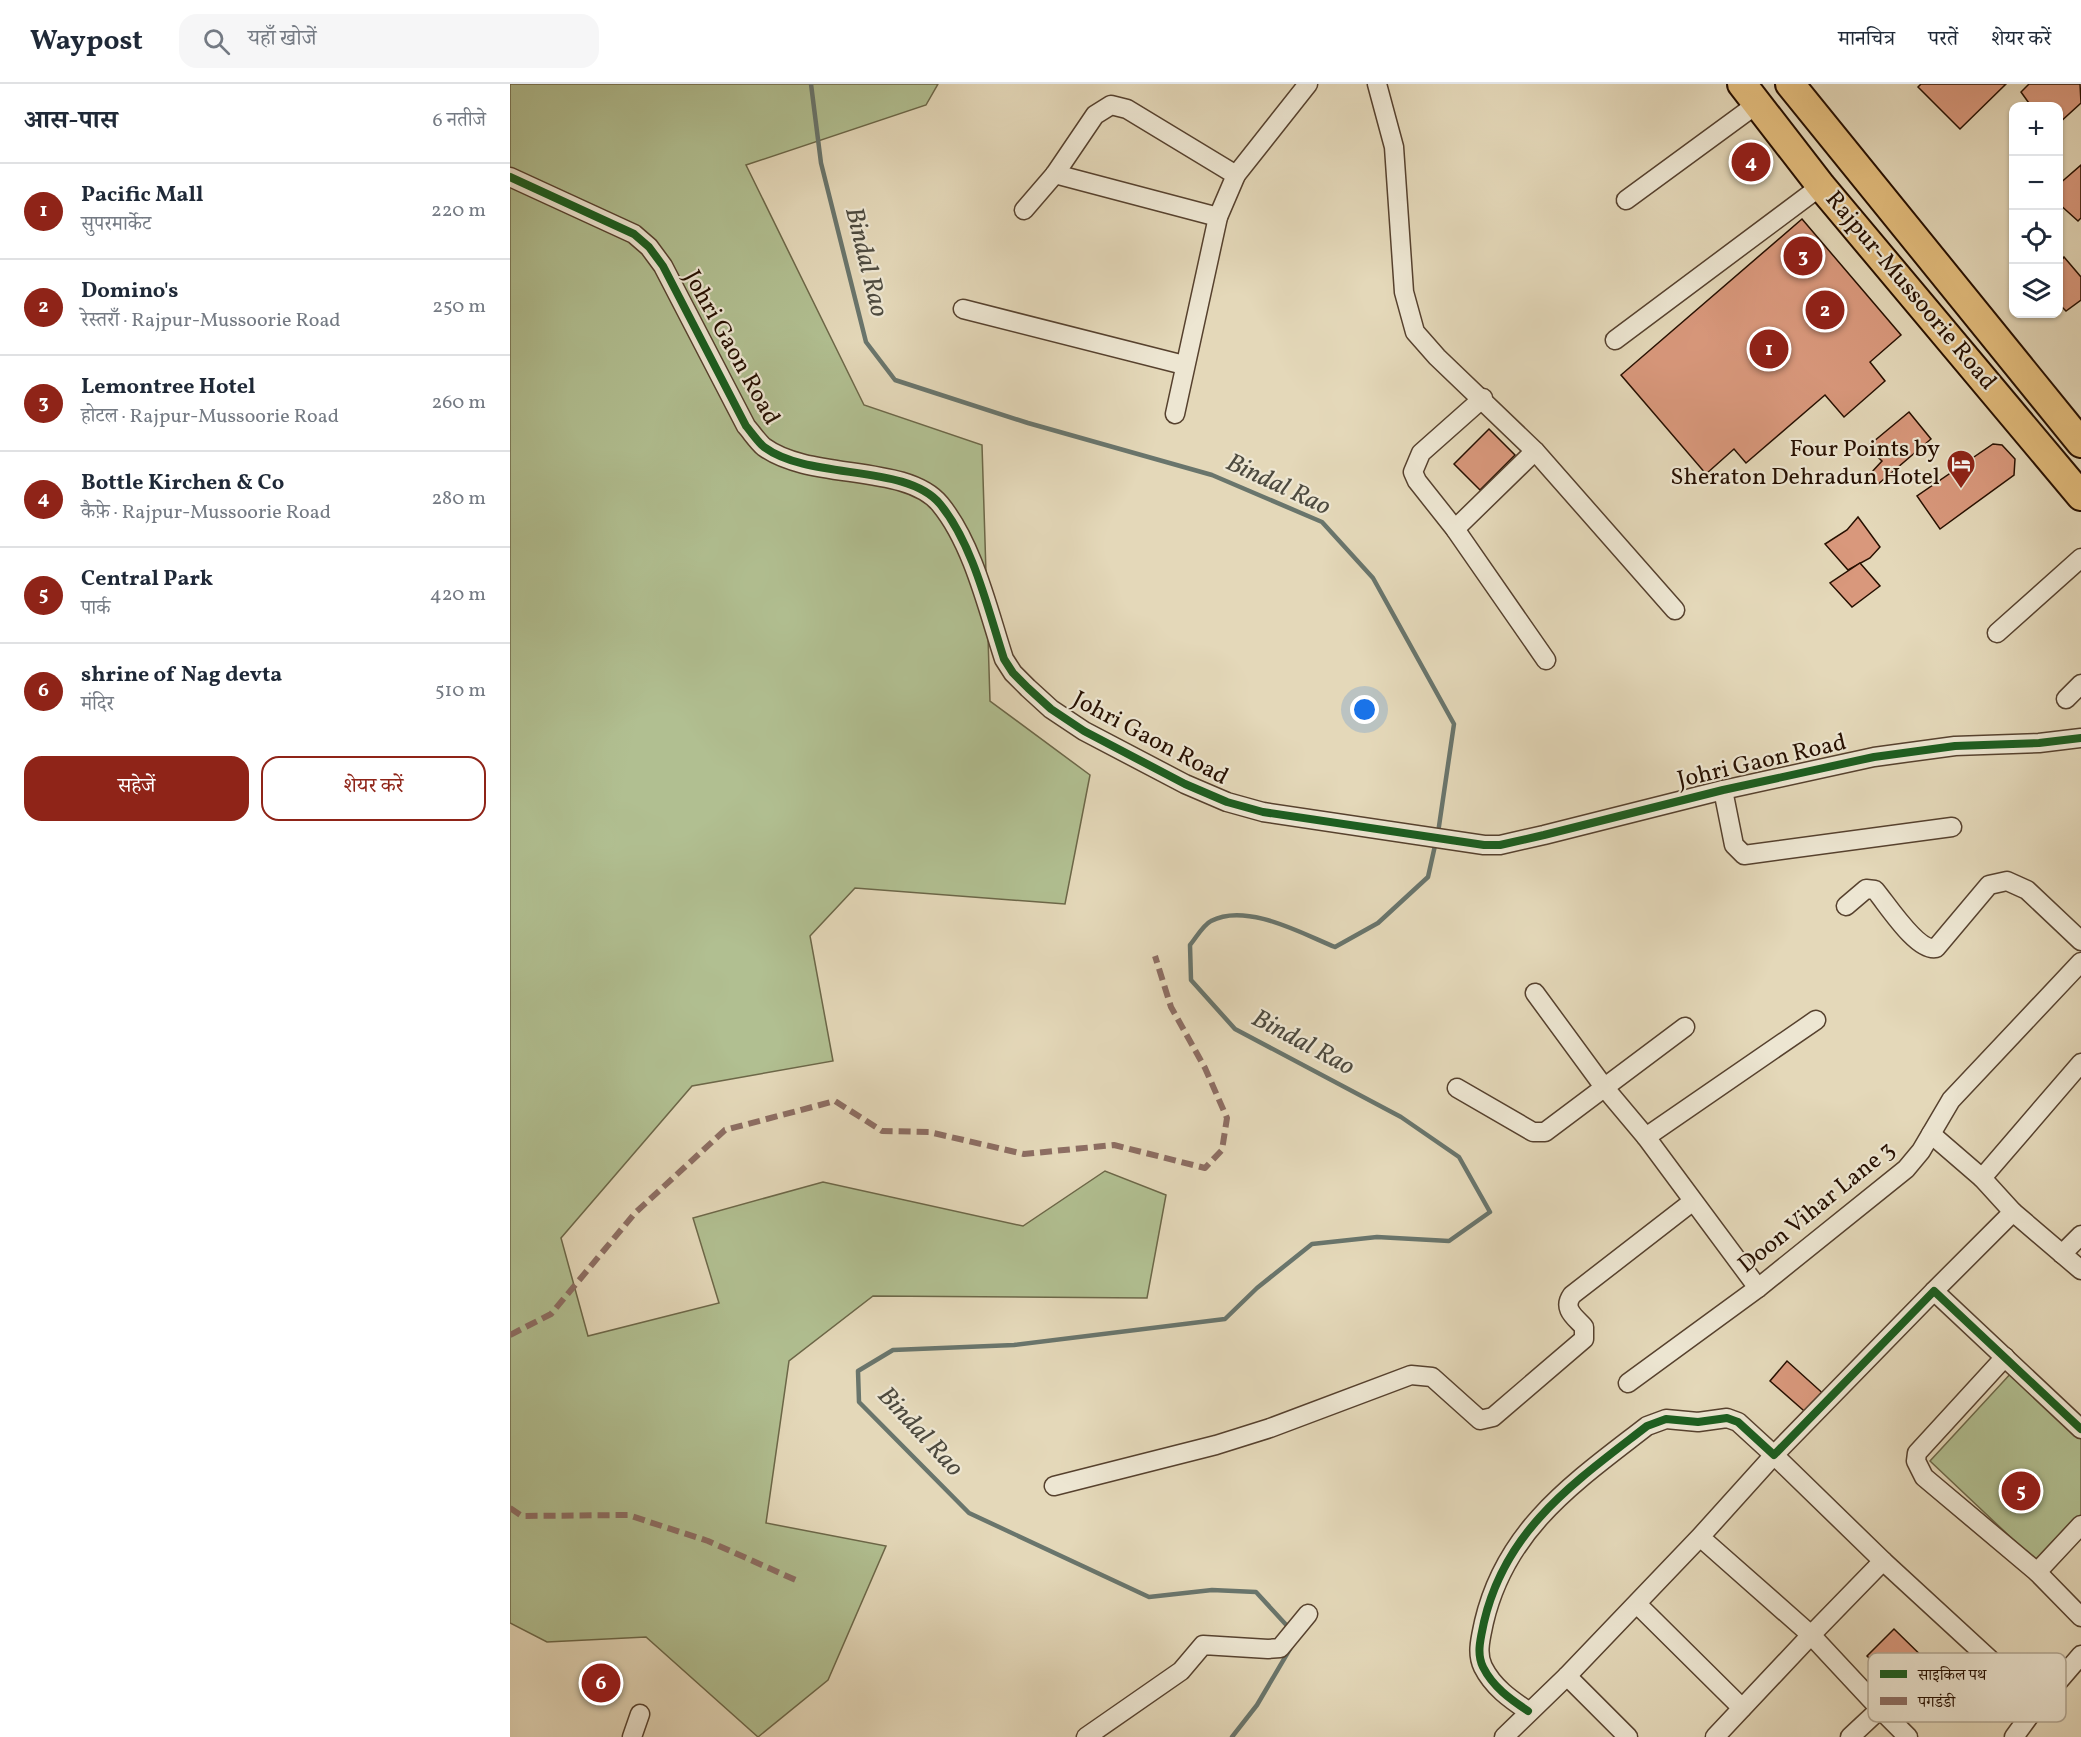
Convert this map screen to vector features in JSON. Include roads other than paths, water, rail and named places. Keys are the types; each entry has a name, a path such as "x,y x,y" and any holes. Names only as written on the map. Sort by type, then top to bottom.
{"main road":[{"name":"Rajpur-Mussoorie Road","path":"1790,84 2081,443"},
{"name":"Rajpur-Mussoorie Road","path":"1749,94 1821,186 2081,496"}],"street":[{"path":"1175,414 1218,217 1236,175 1308,84"},
{"path":"1377,84 1394,147 1408,311 1415,332 1437,357 1483,398 1535,451 1675,610"},
{"path":"1626,201 1749,94"},
{"path":"1024,210 1055,174 1095,115 1108,106 1118,105 1236,175"},
{"path":"1055,174 1087,180 1218,217"},
{"name":"Johri Gaon Road","path":"510,177 634,234 649,247 663,266 746,426 764,447 792,461 900,482 919,489 938,502 965,546 1004,659 1013,673 1051,709 1084,731 1185,784 1227,802 1263,812 1455,843 1500,845 1722,790 1884,755 1955,746 2039,743 2081,738"},
{"path":"1615,340 1821,186"},
{"path":"963,309 1184,365"},
{"path":"1483,398 1421,453 1414,466 1417,481 1455,529 1546,660"},
{"path":"1455,529 1535,451"},
{"path":"1997,633 2081,558"},
{"path":"2066,699 2081,684"},
{"path":"1722,790 1734,844 1744,855 1952,827"},
{"path":"1846,906 1866,889 1875,890 1920,944 1932,949 1936,948 1989,885 2007,881 2027,891 2081,941"},
{"name":"Doon Vihar Lane 3","path":"1628,1383 1758,1288 1906,1169 1931,1134 1951,1100 2081,962"},
{"path":"1535,993 1758,1288"},
{"path":"1646,1137 1816,1020"},
{"path":"1457,1088 1538,1133 1554,1127 1685,1027"},
{"path":"1982,1178 2081,1063"},
{"path":"1931,1134 1982,1178 2013,1212 2081,1270"},
{"path":"1054,1486 1216,1445 1270,1428 1399,1378 1417,1374 1432,1377 1473,1415 1485,1421 1499,1412 1584,1339 1584,1327 1568,1309 1568,1302 1572,1295 1692,1202"},
{"path":"1504,1737 1528,1711 1568,1676 1774,1455 2013,1212"},
{"path":"2062,1254 2081,1235"},
{"path":"1934,1292 2081,1429"},
{"path":"2005,1357 1917,1453 1916,1461 1924,1477 2037,1572 2081,1617"},
{"path":"1528,1711 1503,1694 1482,1665 1479,1642 1497,1580 1509,1556 1541,1513 1630,1440 1658,1421 1698,1422 1727,1418 1738,1422 1983,1653"},
{"path":"2037,1572 2081,1525"},
{"path":"1700,1537 1811,1635 1868,1696"},
{"path":"1715,1737 1883,1561"},
{"path":"1637,1604 1742,1708"},
{"path":"1086,1737 1181,1671 1203,1645 1268,1649 1286,1644 1308,1614"},
{"path":"2066,1672 2081,1655"},
{"path":"1568,1676 1628,1737"},
{"path":"632,1737 640,1714"},
{"path":"1850,1737 1868,1720"},
{"path":"1893,1722 1908,1737"},
{"path":"2014,1737 2025,1722"}],"waterway":[{"name":"Bindal Rao","path":"811,84 821,163 866,342 895,380 1028,423 1212,475 1322,522 1373,578 1454,724 1438,833"},
{"name":"Bindal Rao","path":"1290,1629 1256,1592 1212,1590 1149,1597 969,1513 859,1402 858,1371 893,1350 1014,1345 1225,1319 1257,1288 1312,1244 1377,1237 1449,1241 1490,1212 1459,1157 1401,1117 1235,1029 1191,980 1190,945 1208,923 1225,916 1257,917 1291,928 1335,947 1378,923 1428,877 1436,841"},
{"name":"Bindal Rao","path":"1232,1737 1257,1705 1297,1637"}],"place":[{"name":"Bottle Kirchen & Co","path":"1751,162"},
{"name":"Lemontree Hotel","path":"1803,256"},
{"name":"Domino's","path":"1825,310"},
{"name":"Pacific Mall","path":"1769,349"},
{"name":"Four Points by Sheraton Dehradun Hotel","path":"1961,490"},
{"name":"Central Park","path":"2021,1491"},
{"name":"shrine of Nag devta","path":"601,1683"}]}
